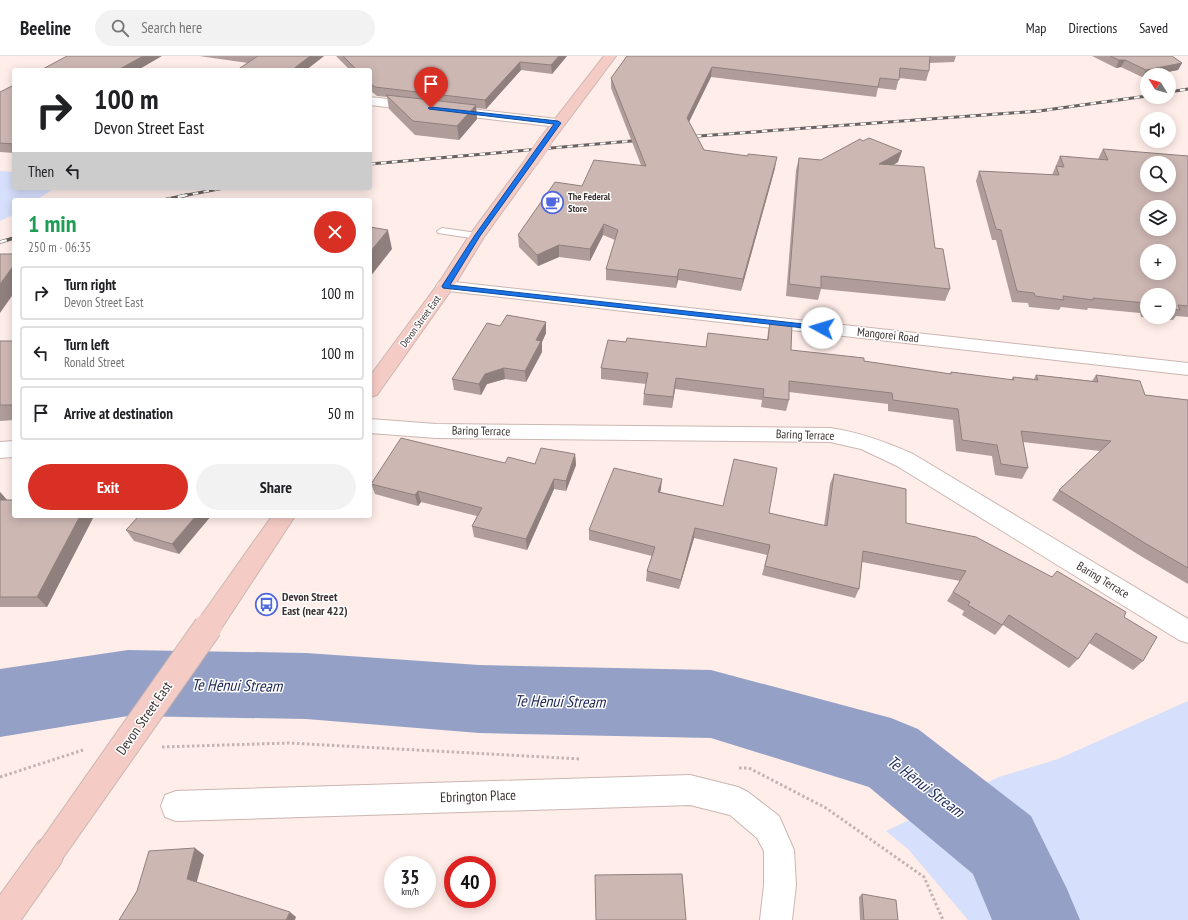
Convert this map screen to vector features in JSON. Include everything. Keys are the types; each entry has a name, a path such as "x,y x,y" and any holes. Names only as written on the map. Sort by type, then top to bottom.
{"main road":[{"name":"Devon Street East","path":"372,387 445,286 477,236 558,123 610,56"},
{"name":"Devon Street East","path":"2,920 283,518"}],"street":[{"path":"372,102 558,123"},
{"name":"Mangorei Road","path":"445,286 1188,369"},
{"name":"Baring Terrace","path":"372,426 436,431 830,435 854,439 878,446 905,460 1188,632"},
{"path":"0,450 12,449"},
{"name":"Ebrington Place","path":"176,806 690,790 738,802 768,827 779,850 780,885 776,920"}],"lane":[{"path":"442,231 477,236"}],"shaded area":[{"path":"0,171 12,172 12,190 52,190 39,198 12,198 12,215 0,221"},
{"path":"1188,701 1188,920 968,920 908,849 886,831 999,777 1058,759"}],"building":[{"path":"67,56 143,56 122,68 45,68"},
{"path":"258,56 310,56 295,68 240,68"},
{"path":"343,56 559,56 551,65 520,62 485,100 375,87 372,85 372,68 355,68"},
{"path":"627,56 930,56 929,71 900,68 899,80 880,78 878,87 712,67 687,118 704,150 748,156 748,154 777,157 743,279 679,269 677,277 606,269 618,230 604,224 590,249 559,245 537,255 518,235 555,182 582,186 594,160 646,166 611,78"},
{"path":"1110,56 1172,56 1182,63 1156,68 1142,68 1125,60 1119,60"},
{"path":"12,86 12,144 0,143 0,92"},
{"path":"386,95 476,105 457,126 413,121"},
{"path":"869,138 902,151 879,164 924,167 935,248 943,249 950,289 821,276 821,288 789,284 799,158 821,160 860,139 863,141"},
{"path":"1103,149 1188,156 1188,306 1178,305 1180,310 1176,310 1176,288 1140,288 1140,302 1093,298 1093,300 1063,296 1064,300 1035,296 1034,293 1017,291 1001,230 996,229 979,171 1059,175 1056,166 1064,167 1060,156 1108,160"},
{"path":"372,227 388,230 372,250"},
{"path":"0,254 12,254 12,268 0,284"},
{"path":"507,315 546,322 536,340 541,341 525,371 504,368 485,374 479,384 452,379 487,323 500,326"},
{"path":"770,321 792,323 791,350 864,358 864,361 951,374 951,372 1014,380 1013,377 1038,380 1036,375 1098,382 1096,375 1140,381 1145,395 1188,400 1188,568 1059,490 1111,441 1021,431 1028,468 1001,464 997,445 962,440 958,409 893,400 892,393 789,381 789,400 763,397 764,389 676,378 673,397 644,394 648,373 601,368 608,340 626,342 627,338 706,347 708,333 768,340"},
{"path":"0,341 12,341 12,405 0,405"},
{"path":"401,438 505,463 508,457 535,464 541,448 575,454 566,481 554,479 526,539 472,526 482,508 418,491 415,495 372,484"},
{"path":"734,459 777,468 769,513 827,526 834,474 906,489 906,523 976,537 1052,577 1057,571 1126,612 1124,617 1157,637 1143,661 1096,633 1078,659 1009,615 1002,625 968,605 970,602 953,592 966,571 863,551 859,589 765,566 770,545 695,528 681,580 647,571 655,547 589,530 614,468 662,479 658,492 723,506"},
{"path":"0,500 12,500 12,518 79,518 37,597 0,597"},
{"path":"137,518 194,518 172,544 126,530"},
{"path":"195,848 187,879 290,912 286,920 119,920 137,891 149,851"},
{"path":"682,874 686,920 596,920 595,875"},
{"path":"862,894 896,900 898,920 864,920"}],"waterway":[{"name":"Te Hēnui Stream","path":"0,703 128,683 306,686 479,699 711,704 891,756 1002,845 1036,920"}],"railway":[{"path":"1176,91 1188,89"},
{"path":"685,137 1039,111 1140,97"},
{"path":"372,164 643,140"},
{"path":"185,195 214,190"},
{"path":"173,198 185,195"},
{"path":"0,242 12,239"}],"place":[{"name":"The Federal Store","path":"552,202"},
{"name":"Devon Street East (near 422)","path":"267,604"}],"route":[{"path":"431,108 558,123 477,236 445,286 822,328"}]}
